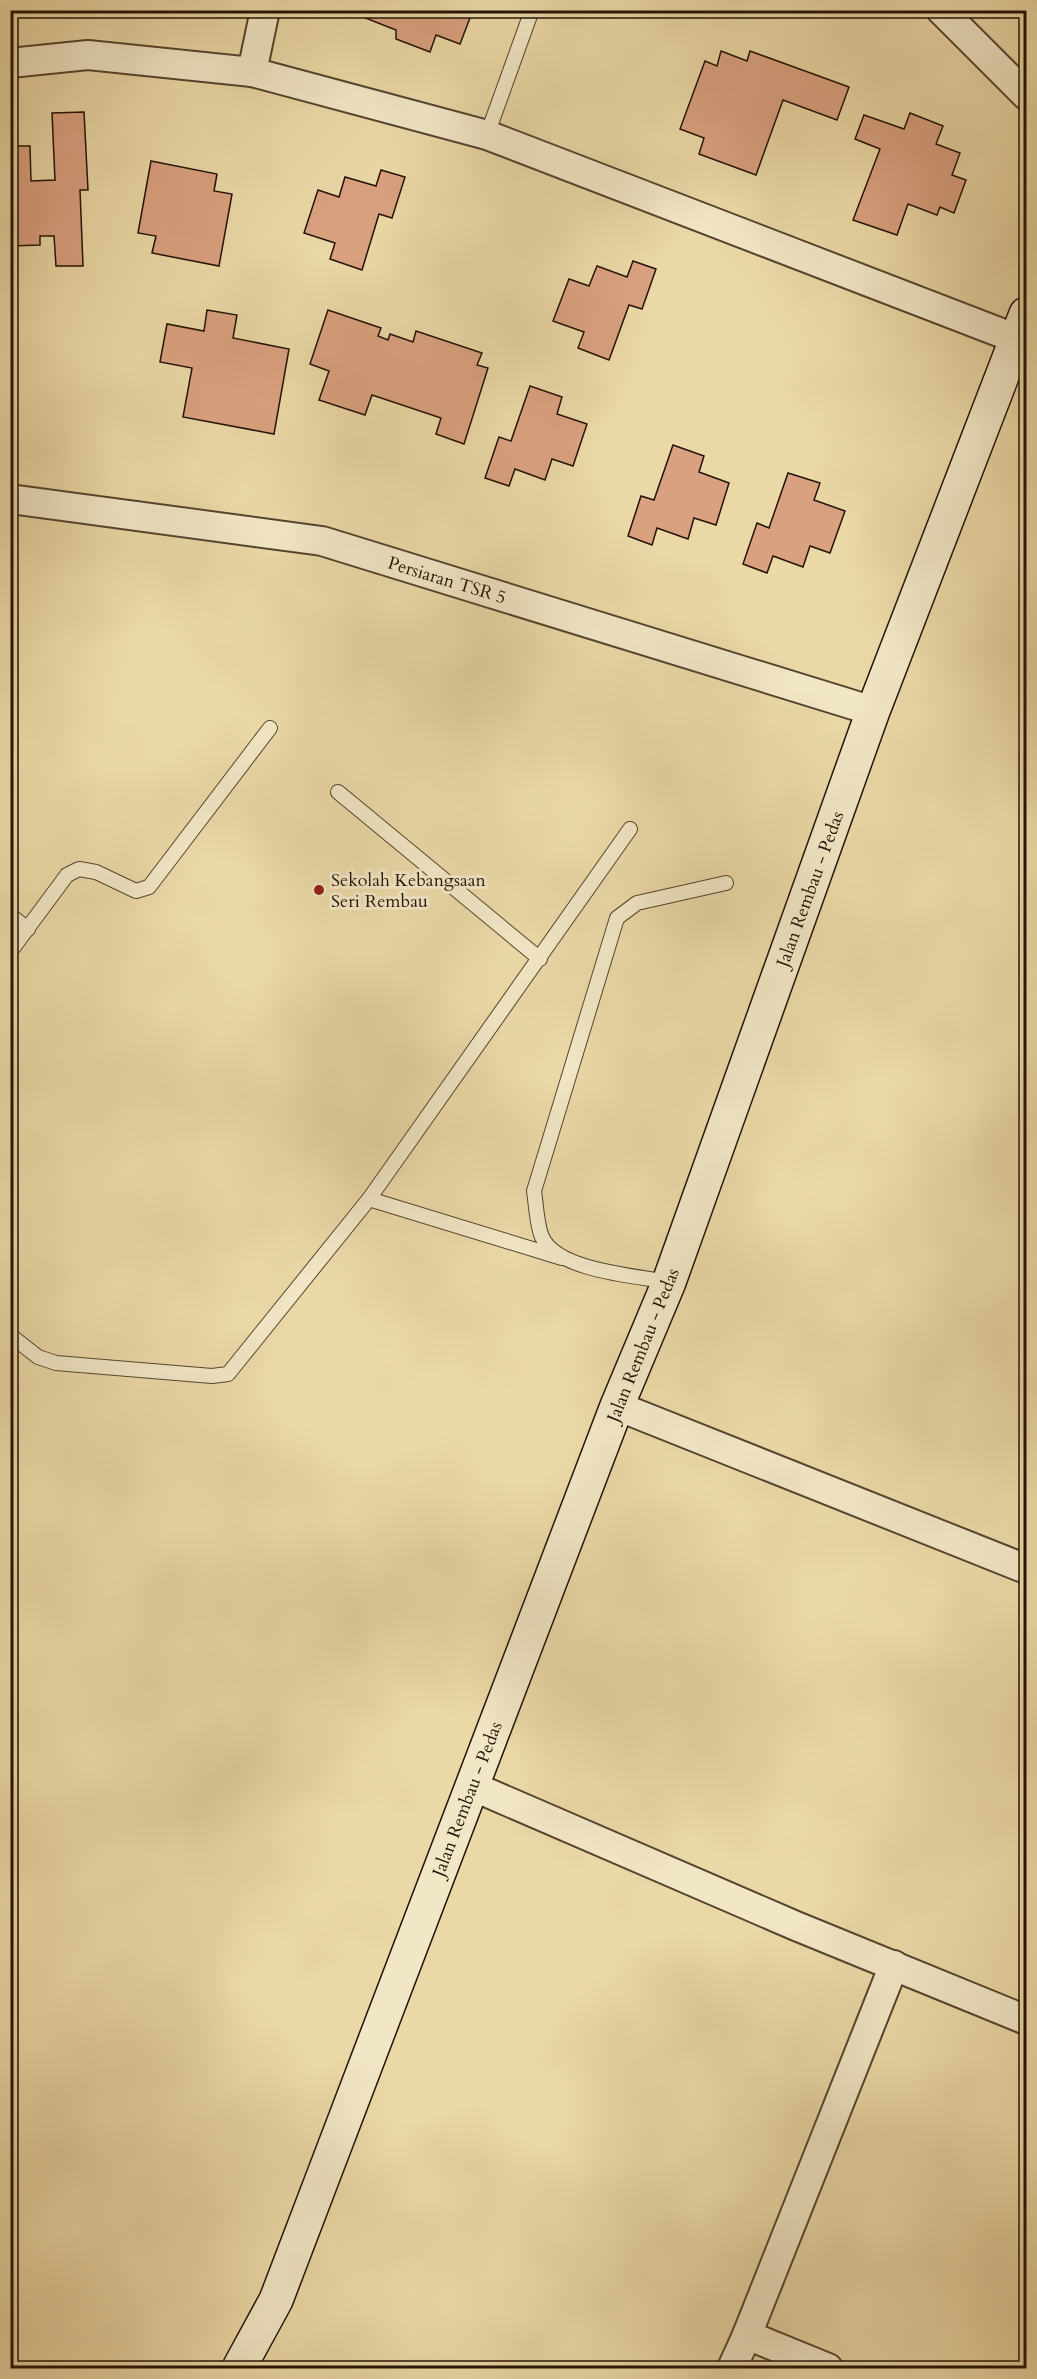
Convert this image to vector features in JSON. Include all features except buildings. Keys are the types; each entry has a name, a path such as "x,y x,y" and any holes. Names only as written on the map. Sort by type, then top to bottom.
{"main road":[{"name":"Jalan Rembau - Pedas","path":"239,2368 276,2300 617,1406 669,1282 873,711 1022,327"}],"street":[{"path":"252,72 265,10"},
{"path":"941,10 1026,95"},
{"path":"10,63 88,55 252,72 487,135 1022,327"},
{"name":"Persiaran TSR 5","path":"10,499 322,541 873,711"},
{"path":"617,1406 1026,1567"},
{"path":"472,1786 796,1926 1026,2020"},
{"path":"732,2368 894,1965"},
{"path":"747,2335 828,2368"}],"lane":[{"path":"487,135 532,10"},
{"path":"10,952 67,875 79,869 96,872 136,891 150,887 270,728"},
{"path":"338,792 540,959"},
{"path":"10,1335 38,1357 56,1363 212,1376 228,1374 369,1199 630,829"},
{"path":"562,1258 542,1238 534,1191 617,918 637,903 726,883"},
{"path":"10,915 28,929"},
{"path":"369,1199 562,1258 579,1266 669,1282"}],"place":[{"name":"Sekolah Kebangsaan Seri Rembau","path":"319,890"}]}
